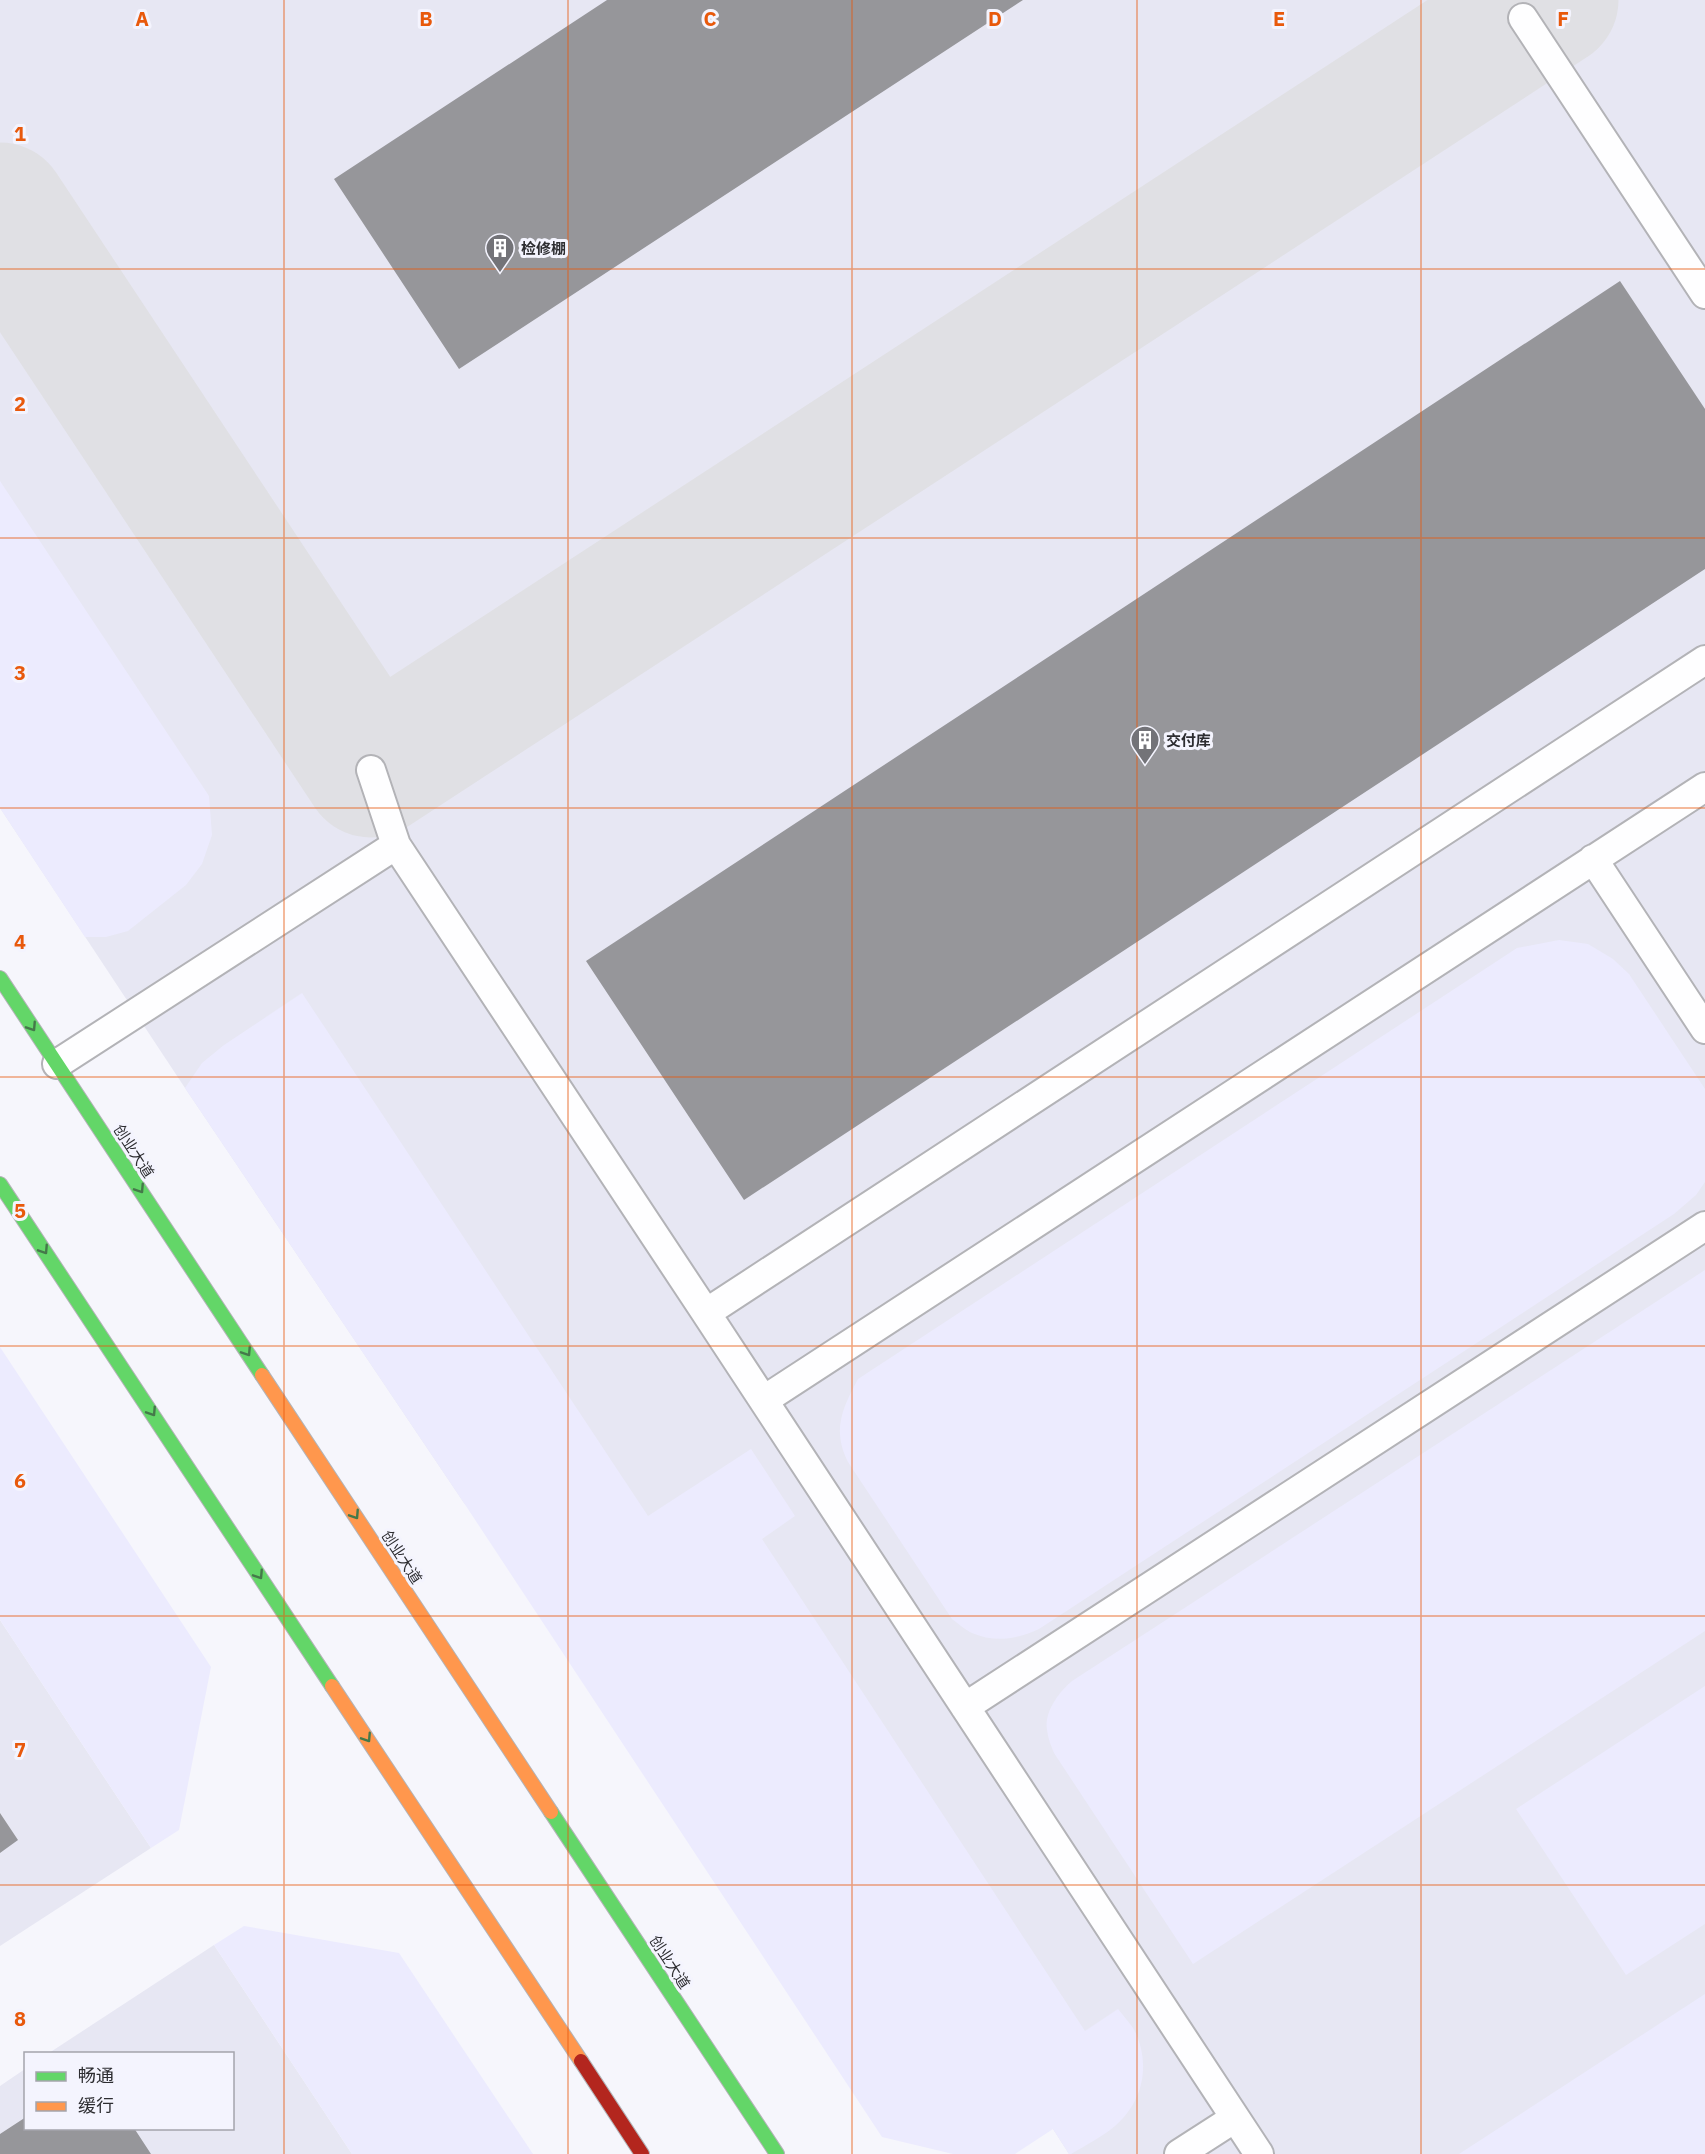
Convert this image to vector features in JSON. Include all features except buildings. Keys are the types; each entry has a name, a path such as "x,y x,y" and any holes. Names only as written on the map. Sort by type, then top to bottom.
{"main road":[{"name":"创业大道","path":"0,978 777,2154"},
{"path":"0,1184 642,2154"}],"lane":[{"path":"1523,18 1705,294"},
{"path":"706,1313 1705,660"},
{"path":"371,770 396,845 1259,2154"},
{"path":"764,1400 1705,787"},
{"path":"57,1064 396,845"},
{"path":"1593,860 1705,1029"},
{"path":"965,1707 1705,1226"},
{"path":"1179,2154 1235,2118"}],"shaded area":[{"path":"0,0 1705,0 1705,2154 1069,2154 1053,2129 464,1503 0,808"},
{"path":"0,481 209,796 212,835 202,864 186,885 128,931 106,937 85,937 0,808"},
{"path":"1559,940 1588,944 1613,959 1629,974 1705,1089 1705,1182 1696,1195 1674,1214 1039,1629 1014,1637 989,1638 969,1632 952,1619 848,1462 843,1450 841,1420 847,1400 858,1379 1517,948"},
{"path":"302,993 648,1516 751,1449 795,1516 762,1539 1085,2031 1118,2009 1136,2033 1143,2060 1141,2084 1132,2107 1105,2134 1071,2154 1053,2129 1015,2154 953,2154 882,2137 464,1503 185,1088 202,1063 224,1045"},
{"path":"1705,1270 1705,1631 1193,1964 1054,1753 1048,1736 1047,1723 1050,1709 1062,1691 1072,1681"},
{"path":"0,1347 211,1667 179,1830 151,1848 0,1620"},
{"path":"0,1620 151,1848 0,1946"},
{"path":"1705,1686 1705,1924 1626,1975 1516,1809"},
{"path":"244,1926 399,1953 533,2154 352,2154 214,1945"},
{"path":"214,1945 352,2154 0,2154 0,2086 24,2070 24,2130 234,2130 234,2052 51,2052"},
{"path":"1705,1994 1705,2154 1459,2154"}],"taxiway":[{"path":"0,210 371,770 1551,0"}],"traffic: fast":[{"path":"0,978 262,1375"},
{"path":"0,1184 332,1686"},
{"path":"551,1812 777,2154"}],"traffic: slow":[{"path":"262,1375 551,1812"},
{"path":"332,1686 581,2061"}],"traffic: jam":[{"path":"581,2061 642,2154"}],"place":[{"name":"检修棚","path":"500,274"},
{"name":"交付库","path":"1145,766"}]}
